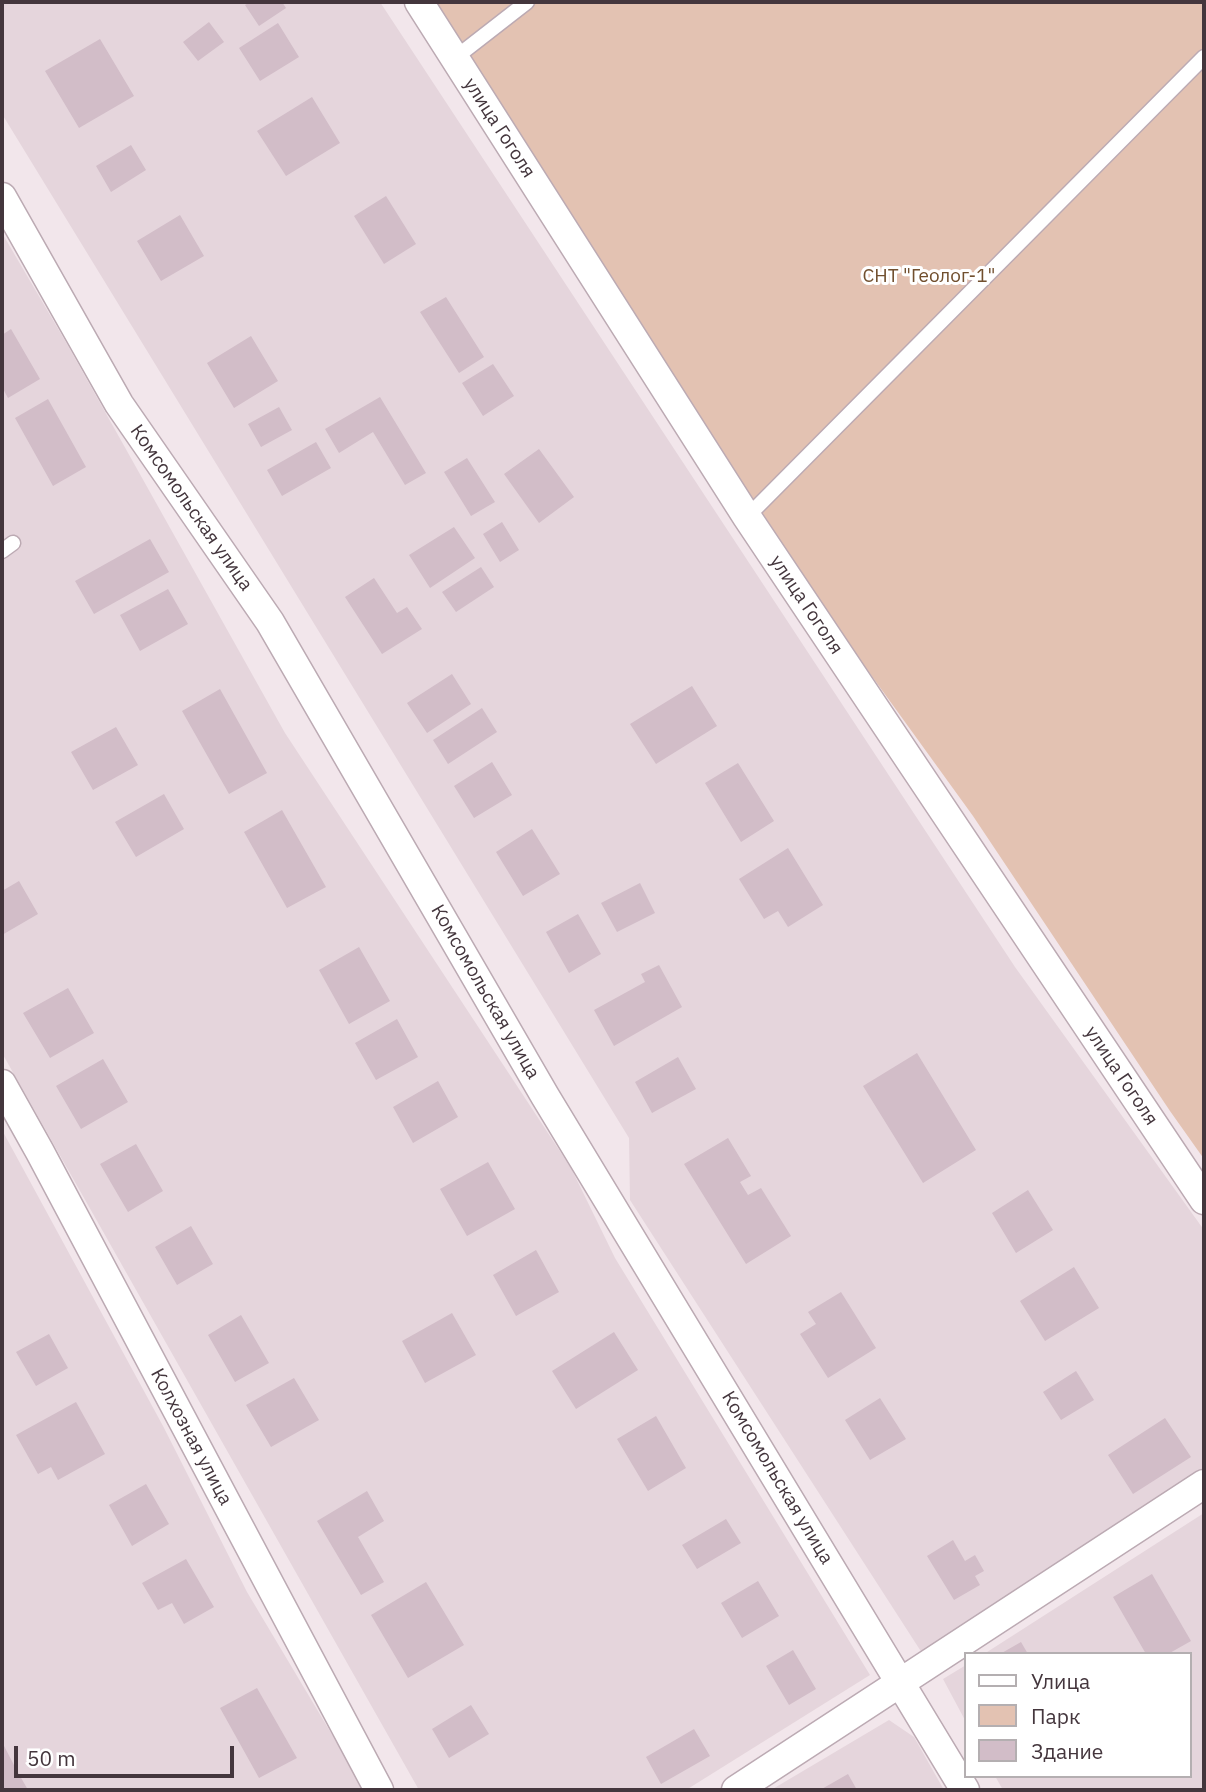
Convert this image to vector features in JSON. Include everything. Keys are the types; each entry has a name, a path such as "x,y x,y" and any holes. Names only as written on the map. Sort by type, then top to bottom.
{"street":[{"name":"улица Гоголя","path":"419,2 747,517 1204,1200"},
{"name":"Комсомольская улица","path":"2,197 119,404 270,622 545,1096 965,1790"},
{"name":"Колхозная улица","path":"2,1084 379,1790"},
{"path":"736,1790 1204,1484"}],"lane":[{"path":"454,58 527,2"},
{"path":"747,517 1204,57"}],"shaded area":[{"path":"2,2 380,2 1015,967 1204,1230 1204,1472 922,1653 630,1200 629,1138 2,114"},
{"path":"2,233 285,733 571,1168 615,1258 870,1675 686,1790 419,1790 2,1053"},
{"path":"2,1130 163,1426 247,1592 365,1790 2,1790"},
{"path":"1204,1513 1204,1790 1003,1790 996,1778 1192,1778 1192,1652 987,1652"},
{"path":"964,1666 964,1718 943,1679"},
{"path":"889,1720 914,1737 944,1790 771,1790"}],"green space":[{"name":"СНТ \"Геолог-1\"","path":"435,2 1204,2 1204,1159 973,816 743,498"}],"building":[{"path":"250,2 282,2 286,8 259,26 245,5"},
{"path":"209,22 224,42 198,61 183,42"},
{"path":"278,23 299,57 260,81 239,48"},
{"path":"100,39 134,96 79,128 45,71"},
{"path":"312,97 340,143 286,176 257,131"},
{"path":"131,145 146,170 111,192 96,166"},
{"path":"386,196 416,244 384,264 354,216"},
{"path":"180,215 204,256 161,281 137,241"},
{"path":"446,297 484,357 459,373 420,312"},
{"path":"11,329 40,379 8,398 2,387 2,335"},
{"path":"251,336 278,381 234,408 207,363"},
{"path":"493,364 514,396 483,416 462,383"},
{"path":"380,397 426,473 405,485 373,432 339,453 325,429"},
{"path":"48,399 86,467 53,486 15,418"},
{"path":"279,407 292,430 261,447 248,424"},
{"path":"316,442 331,468 282,496 267,470"},
{"path":"539,449 574,497 539,523 504,474"},
{"path":"467,458 495,502 471,516 444,472"},
{"path":"502,522 519,550 500,562 483,534"},
{"path":"454,527 475,558 430,588 409,555"},
{"path":"150,539 169,572 94,614 75,581"},
{"path":"481,567 494,587 456,612 442,592"},
{"path":"374,578 397,613 407,607 422,629 382,654 345,597"},
{"path":"168,589 188,624 140,651 120,615"},
{"path":"452,674 471,704 427,733 407,703"},
{"path":"692,686 717,726 656,764 630,724"},
{"path":"220,689 267,773 229,794 182,711"},
{"path":"482,708 497,732 448,764 433,740"},
{"path":"116,727 138,765 93,790 71,752"},
{"path":"492,762 512,795 474,818 454,786"},
{"path":"738,763 774,821 741,842 705,783"},
{"path":"164,794 184,829 136,857 115,822"},
{"path":"282,810 326,887 287,908 244,832"},
{"path":"532,829 560,874 523,896 496,852"},
{"path":"788,848 823,905 788,927 778,911 764,919 739,879"},
{"path":"19,881 38,914 2,935 2,891"},
{"path":"640,883 655,913 617,932 601,903"},
{"path":"578,914 601,954 569,973 546,932"},
{"path":"359,947 390,1001 349,1024 319,970"},
{"path":"659,965 682,1007 614,1046 594,1010 645,982 641,974"},
{"path":"68,988 94,1033 50,1058 23,1013"},
{"path":"397,1019 418,1057 376,1080 355,1043"},
{"path":"917,1053 976,1150 923,1183 863,1086"},
{"path":"678,1057 696,1089 652,1113 635,1082"},
{"path":"103,1059 128,1102 81,1129 56,1086"},
{"path":"438,1081 458,1117 413,1143 393,1107"},
{"path":"728,1138 751,1176 740,1182 748,1195 761,1188 791,1236 746,1264 684,1164"},
{"path":"136,1144 163,1191 128,1212 100,1164"},
{"path":"488,1162 515,1209 467,1236 440,1189"},
{"path":"1028,1190 1053,1230 1016,1253 992,1213"},
{"path":"191,1226 213,1264 177,1285 155,1247"},
{"path":"536,1250 559,1292 516,1316 493,1275"},
{"path":"1074,1267 1099,1308 1045,1341 1020,1301"},
{"path":"841,1292 876,1348 828,1378 800,1334 816,1324 808,1312"},
{"path":"452,1313 476,1355 425,1383 402,1341"},
{"path":"241,1315 269,1363 235,1382 208,1335"},
{"path":"614,1332 638,1370 576,1409 552,1371"},
{"path":"49,1334 68,1368 36,1386 16,1352"},
{"path":"1076,1371 1094,1400 1061,1420 1043,1392"},
{"path":"294,1378 319,1420 271,1447 246,1405"},
{"path":"880,1398 906,1439 870,1460 845,1420"},
{"path":"76,1402 105,1454 58,1480 51,1467 38,1474 16,1435"},
{"path":"656,1416 686,1468 648,1491 617,1439"},
{"path":"1165,1418 1191,1457 1133,1494 1108,1455"},
{"path":"146,1484 169,1524 132,1546 109,1505"},
{"path":"367,1491 384,1521 358,1537 384,1582 361,1595 317,1521"},
{"path":"726,1519 741,1543 697,1569 682,1545"},
{"path":"953,1540 965,1561 975,1555 984,1571 975,1576 980,1585 954,1600 927,1556"},
{"path":"186,1559 214,1607 184,1624 172,1603 158,1610 142,1583"},
{"path":"1152,1574 1191,1641 1172,1652 1145,1652 1113,1597"},
{"path":"758,1581 779,1616 742,1638 721,1603"},
{"path":"426,1582 464,1645 408,1678 371,1615"},
{"path":"1021,1642 1027,1652 1004,1652"},
{"path":"793,1650 816,1689 789,1705 766,1666"},
{"path":"257,1688 297,1758 259,1778 220,1708"},
{"path":"471,1705 489,1734 449,1758 432,1729"},
{"path":"694,1729 710,1756 661,1784 646,1757"},
{"path":"2,1742 16,1769 28,1790 2,1790"},
{"path":"848,1774 857,1790 820,1790"}]}
